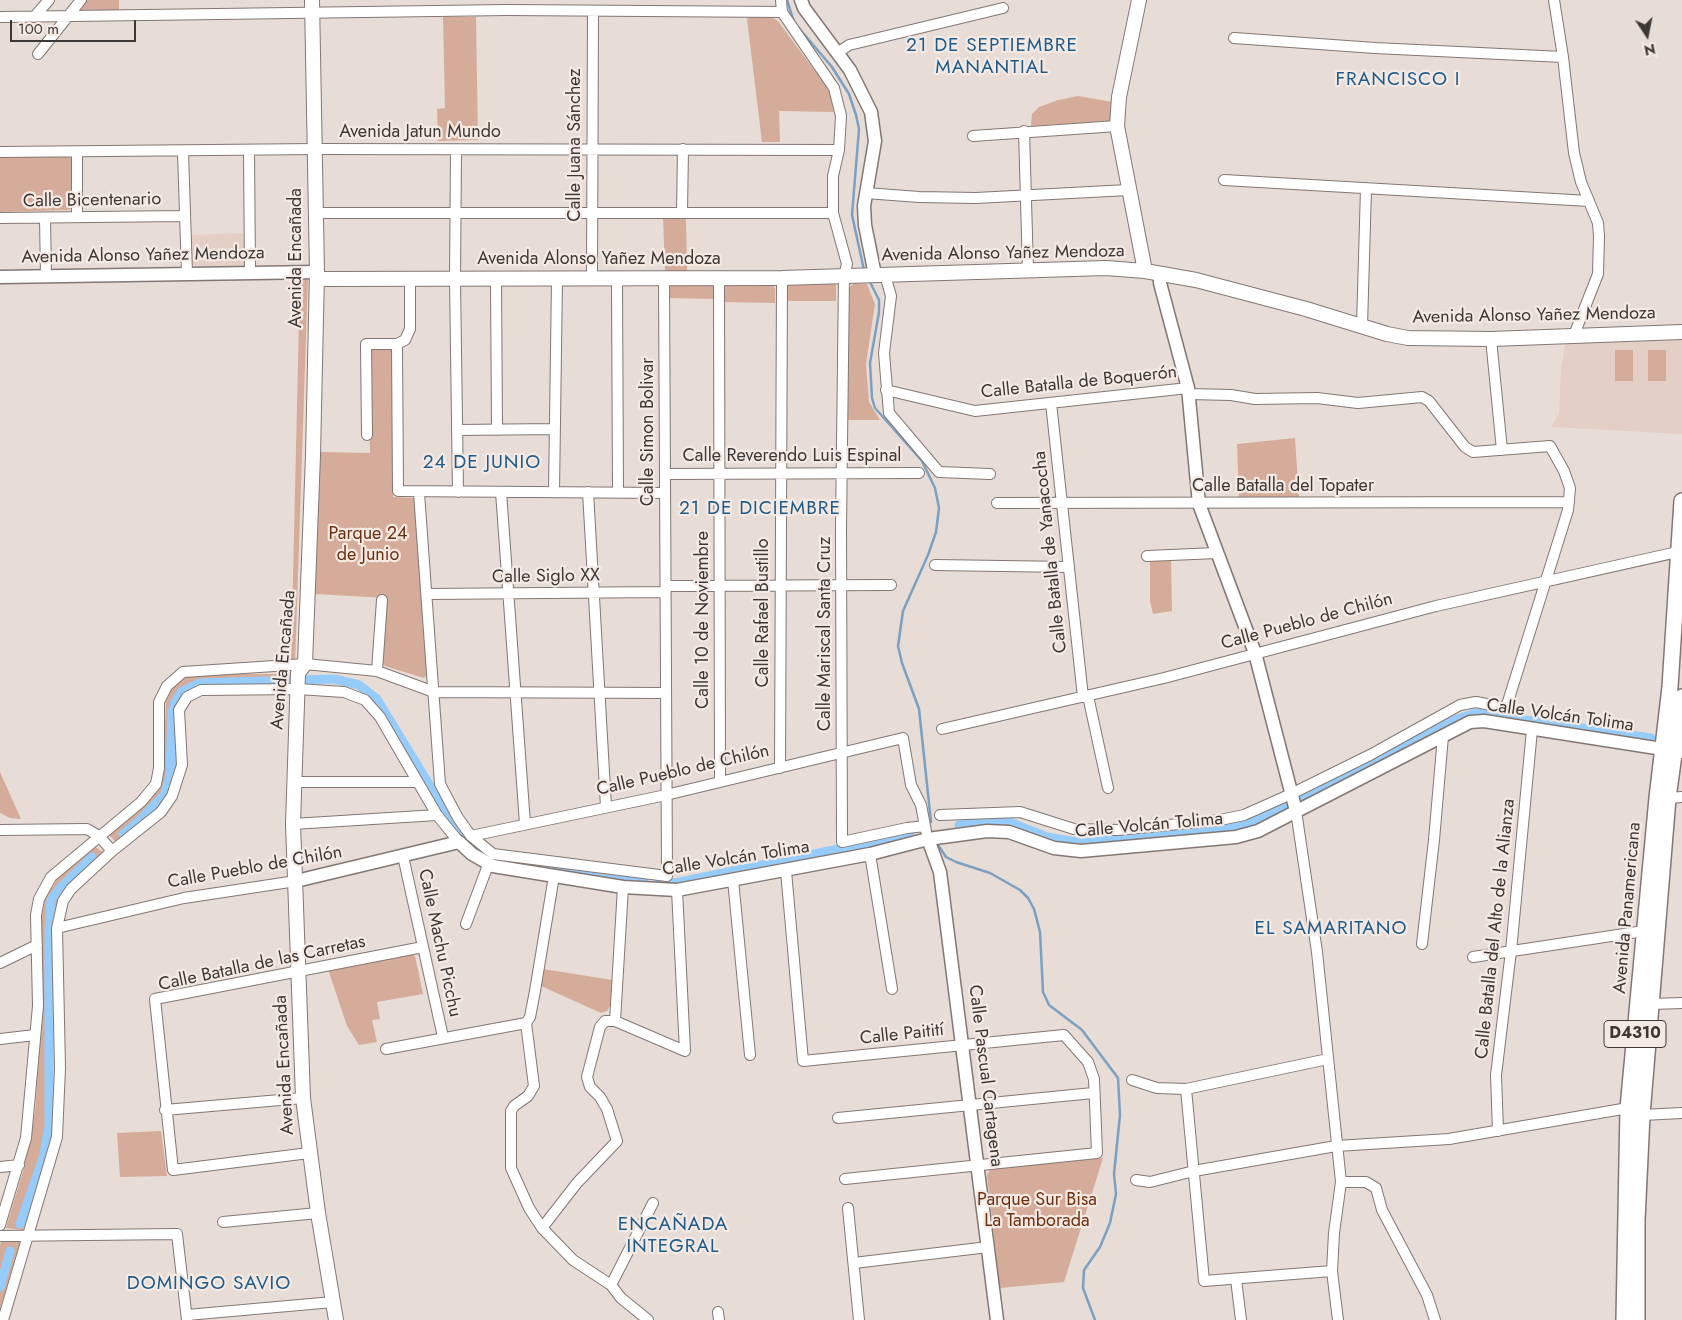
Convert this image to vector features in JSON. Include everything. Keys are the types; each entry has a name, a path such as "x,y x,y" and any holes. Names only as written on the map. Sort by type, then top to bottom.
{"main road":[{"path":"1139,0 1119,97 1117,126 1145,271"},
{"name":"Avenida Encañada","path":"312,6 317,276 313,464 293,824 300,970 303,1098 309,1153 336,1320"},
{"name":"Avenida Alonso Yañez Mendoza","path":"317,276 455,280 782,278 1106,268 1145,271 1246,292 1386,334 1408,338 1491,339 1682,332"},
{"name":"Avenida Panamericana","path":"1637,1320 1637,1220 1642,1114 1651,1004 1675,798 1670,687 1682,501"},
{"name":"Avenida Panamericana","path":"1624,1320 1628,1108 1644,931 1682,697"}],"street":[{"path":"34,17 49,0"},
{"path":"38,54 66,16 81,0"},
{"path":"0,17 312,6 509,5 593,11 782,12 781,0"},
{"path":"801,0 804,8 839,52 850,70 871,112 875,128 875,141 866,192 865,225 873,275 891,296 884,353 889,413 939,472 990,474"},
{"path":"1554,0 1563,57 1574,153 1580,182 1598,223 1598,274 1574,335"},
{"path":"839,52 849,45 1003,8"},
{"name":"Calle Juana Sánchez","path":"592,279 593,11"},
{"name":"Calle Mariscal Santa Cruz","path":"782,12 834,88 841,116 839,150 833,176 833,213 847,264 844,276 842,474 842,842 907,828 926,833"},
{"path":"1234,38 1375,48 1563,57"},
{"path":"973,136 1117,126"},
{"path":"1024,131 1028,270"},
{"name":"Avenida Jatun Mundo","path":"0,152 249,152 316,149 839,150"},
{"path":"682,212 683,149"},
{"path":"456,150 455,280 458,492"},
{"path":"183,152 186,274"},
{"path":"249,152 250,273"},
{"path":"77,153 77,217"},
{"path":"1224,180 1589,201"},
{"path":"1362,326 1366,189"},
{"path":"866,192 948,198 1128,190"},
{"path":"316,213 833,213"},
{"name":"Calle Bicentenario","path":"0,218 184,216"},
{"path":"45,218 46,276"},
{"name":"Avenida Alonso Yañez Mendoza","path":"0,277 250,273 317,276"},
{"path":"1160,274 1160,283 1188,391 1199,504 1255,653 1294,803 1317,952 1340,1182 1332,1271 1338,1320"},
{"name":"Calle Simon Bolivar","path":"664,278 666,693"},
{"name":"Calle 10 de Noviembre","path":"719,278 720,782"},
{"name":"Calle Rafael Bustillo","path":"780,768 779,585 782,278"},
{"path":"367,435 366,344 397,344 405,340 410,329 410,279"},
{"path":"496,279 497,430"},
{"path":"554,492 556,279"},
{"path":"617,279 618,492"},
{"path":"1491,339 1502,450"},
{"path":"397,344 398,491 419,493 665,492"},
{"name":"Calle Batalla de Boquerón","path":"886,390 975,411 1188,391 1255,399 1317,398 1358,403 1422,397 1429,401 1469,450 1481,452 1550,446 1564,471 1570,488 1569,502 1506,708"},
{"name":"Calle Batalla de Yanacocha","path":"1051,403 1061,504 1086,697 1108,788"},
{"path":"457,430 555,430"},
{"name":"Calle Reverendo Luis Espinal","path":"665,474 919,473"},
{"path":"501,492 525,824"},
{"path":"588,492 606,807"},
{"path":"419,493 440,784 458,818 465,839"},
{"name":"Calle Batalla del Topater","path":"997,503 1569,502"},
{"path":"1147,556 1218,552"},
{"name":"Calle Pueblo de Chilón","path":"942,729 1164,678 1436,606 1680,552"},
{"path":"935,565 1069,567"},
{"name":"Calle Siglo XX","path":"426,594 594,593 720,585 891,585"},
{"path":"377,671 382,600"},
{"path":"0,1225 26,1138 38,1006 36,915 39,900 51,877 141,802 156,784 159,768 159,702 167,686 184,672 300,677 365,700 380,717 437,814 465,839 493,854 666,876 666,693 434,692 377,671 300,677 201,690 187,697 180,710 182,765 172,796 161,812 150,823 112,851 70,889 63,901 57,928 60,1068 57,1137 3,1320"},
{"name":"Calle Volcán Tolima","path":"465,839 488,865 623,887 677,890 870,854 926,833 944,837 999,830 1054,848 1095,850 1242,836 1258,831 1294,803 1370,755 1460,705 1476,702 1506,708"},
{"name":"Calle Volcán Tolima","path":"940,815 1020,812 1074,829 1117,830 1220,820 1294,803 1470,722 1673,750"},
{"name":"Calle Batalla del Alto de la Alianza","path":"1498,1131 1496,1074 1512,951 1532,730"},
{"path":"1422,944 1443,736"},
{"name":"Calle Pueblo de Chilón","path":"57,928 184,898 296,881 403,856 525,824 666,795 903,738 911,785 921,805 926,833"},
{"path":"294,782 418,782"},
{"path":"293,824 437,814"},
{"path":"0,830 87,829 100,836 112,851"},
{"name":"Calle Pascual Cartagena","path":"926,833 940,872 979,1166 997,1320"},
{"path":"870,854 892,989"},
{"name":"Calle Machu Picchu","path":"403,856 443,1037"},
{"path":"466,924 488,865"},
{"name":"Calle Paitití","path":"786,871 803,1061 1064,1034 1088,1062 1094,1079 1093,1093"},
{"path":"554,876 535,991 530,1017 526,1023 534,1086 528,1096 514,1106 511,1111 511,1168 529,1208 542,1228 574,1260 611,1285 621,1298 648,1320"},
{"path":"733,880 750,1055"},
{"path":"615,1021 623,887"},
{"path":"542,1228 577,1183 616,1141 607,1109 600,1097 590,1087 587,1077 600,1027 605,1021 615,1021 685,1051 677,890"},
{"path":"1473,957 1644,931"},
{"path":"0,963 37,945"},
{"name":"Calle Batalla de las Carretas","path":"309,1153 173,1170 165,1110 155,1000 423,947"},
{"path":"1651,1004 1682,1003"},
{"path":"386,1049 526,1023"},
{"path":"0,1039 35,1036"},
{"path":"1132,1080 1157,1088 1186,1089 1328,1059"},
{"path":"1186,1089 1204,1281 1332,1271"},
{"path":"838,1118 1093,1093 1097,1153 845,1179"},
{"path":"165,1110 303,1098"},
{"path":"1136,1180 1150,1182 1194,1171 1336,1146 1449,1139 1628,1108"},
{"path":"1642,1114 1682,1113"},
{"path":"0,1167 19,1165"},
{"path":"1340,1182 1366,1182 1376,1188 1382,1210 1427,1296 1436,1320"},
{"path":"611,1285 653,1203"},
{"path":"848,1208 860,1320"},
{"path":"223,1222 318,1213"},
{"path":"0,1236 177,1234 187,1317 333,1302"},
{"path":"854,1263 988,1247"},
{"path":"1236,1279 1241,1320"}],"shaded area":[{"path":"245,233 246,262 244,266 198,268 191,264 190,235"},
{"path":"1682,339 1682,434 1551,427 1559,414 1561,369 1565,344"}],"green space":[{"path":"87,0 119,0 119,10 77,10"},
{"path":"752,14 768,15 778,21 828,89 832,99 833,112 779,111 780,142 762,142 747,19"},
{"path":"443,17 476,17 478,140 438,141 437,109 445,108"},
{"path":"1078,96 1113,102 1110,121 1031,126 1032,114 1039,107 1058,100"},
{"path":"0,156 68,156 73,160 73,207 69,210 0,212"},
{"path":"663,217 686,217 687,271 665,271"},
{"path":"300,276 308,277 295,664 291,663"},
{"path":"672,283 712,283 715,286 715,299 669,298 669,286"},
{"path":"772,283 775,289 775,303 723,302 723,287 727,284"},
{"path":"833,283 836,285 836,301 786,301 785,287 788,284"},
{"path":"854,283 867,284 875,304 866,364 869,402 880,420 847,420 849,288"},
{"name":"Parque 24 de Junio","path":"368,349 392,350 393,497 415,498 428,674 424,678 385,666 382,663 386,598 315,594 315,586 312,585 320,452 370,453"},
{"path":"1615,350 1633,350 1633,381 1615,381"},
{"path":"1648,350 1666,350 1666,381 1648,381"},
{"path":"1295,438 1299,498 1239,498 1237,444"},
{"path":"1171,558 1172,611 1153,614 1150,601 1150,560"},
{"path":"194,674 291,674 292,684 200,687 175,718 176,772 169,792 158,809 117,843 109,835 151,799 158,788 163,770 166,702 172,688 184,678"},
{"path":"0,772 21,819 10,818 0,813"},
{"path":"96,847 104,853 60,900 55,909 52,1135 23,1230 6,1228 24,1168 35,1112 42,1010 42,915 45,899 58,878"},
{"path":"410,953 415,956 423,994 377,1002 380,1019 372,1020 377,1042 359,1045 347,1026 328,969"},
{"path":"543,969 612,980 611,1004 607,1011 601,1013 541,986"},
{"path":"161,1131 167,1176 120,1177 117,1133"},
{"name":"Parque Sur Bisa La Tamborada","path":"1103,1158 1064,1282 1000,1288 987,1175 990,1169"},
{"path":"1,1242 20,1242 0,1309 0,1245"}],"waterway":[{"path":"787,0 794,22"},
{"path":"798,27 832,67 849,94 856,115 859,129 852,215 864,270"},
{"path":"869,280 879,300 879,312 870,363 872,398 875,408 922,461 935,488 939,508 936,532 928,555 903,611 898,646 902,663 919,709 931,822"},
{"path":"123,834 139,821 165,794 170,776 172,712 181,692 199,683 334,679 359,685 377,699 454,825 483,856"},
{"path":"959,825 1007,821 1047,837 1083,843 1244,825 1457,719 1476,713 1651,738"},
{"path":"658,884 680,882 910,834"},
{"path":"938,845 946,857 990,873 1020,890 1028,898 1034,909 1040,932 1043,992 1049,1005 1082,1030 1118,1078 1120,1115 1114,1174 1116,1194 1110,1223 1100,1247 1084,1270 1083,1288 1095,1320"},
{"path":"20,1224 43,1158 49,1127 49,929 51,900 61,887 92,857"},
{"path":"500,861 645,883"},
{"path":"0,1287 10,1251"}],"district":[{"name":"21 DE SEPTIEMBRE MANANTIAL","path":"992,57"},
{"name":"FRANCISCO I","path":"1398,80"},
{"name":"24 DE JUNIO","path":"482,463"},
{"name":"21 DE DICIEMBRE","path":"760,509"},
{"name":"EL SAMARITANO","path":"1331,929"},
{"name":"ENCAÑADA INTEGRAL","path":"673,1236"},
{"name":"DOMINGO SAVIO","path":"209,1284"}]}
